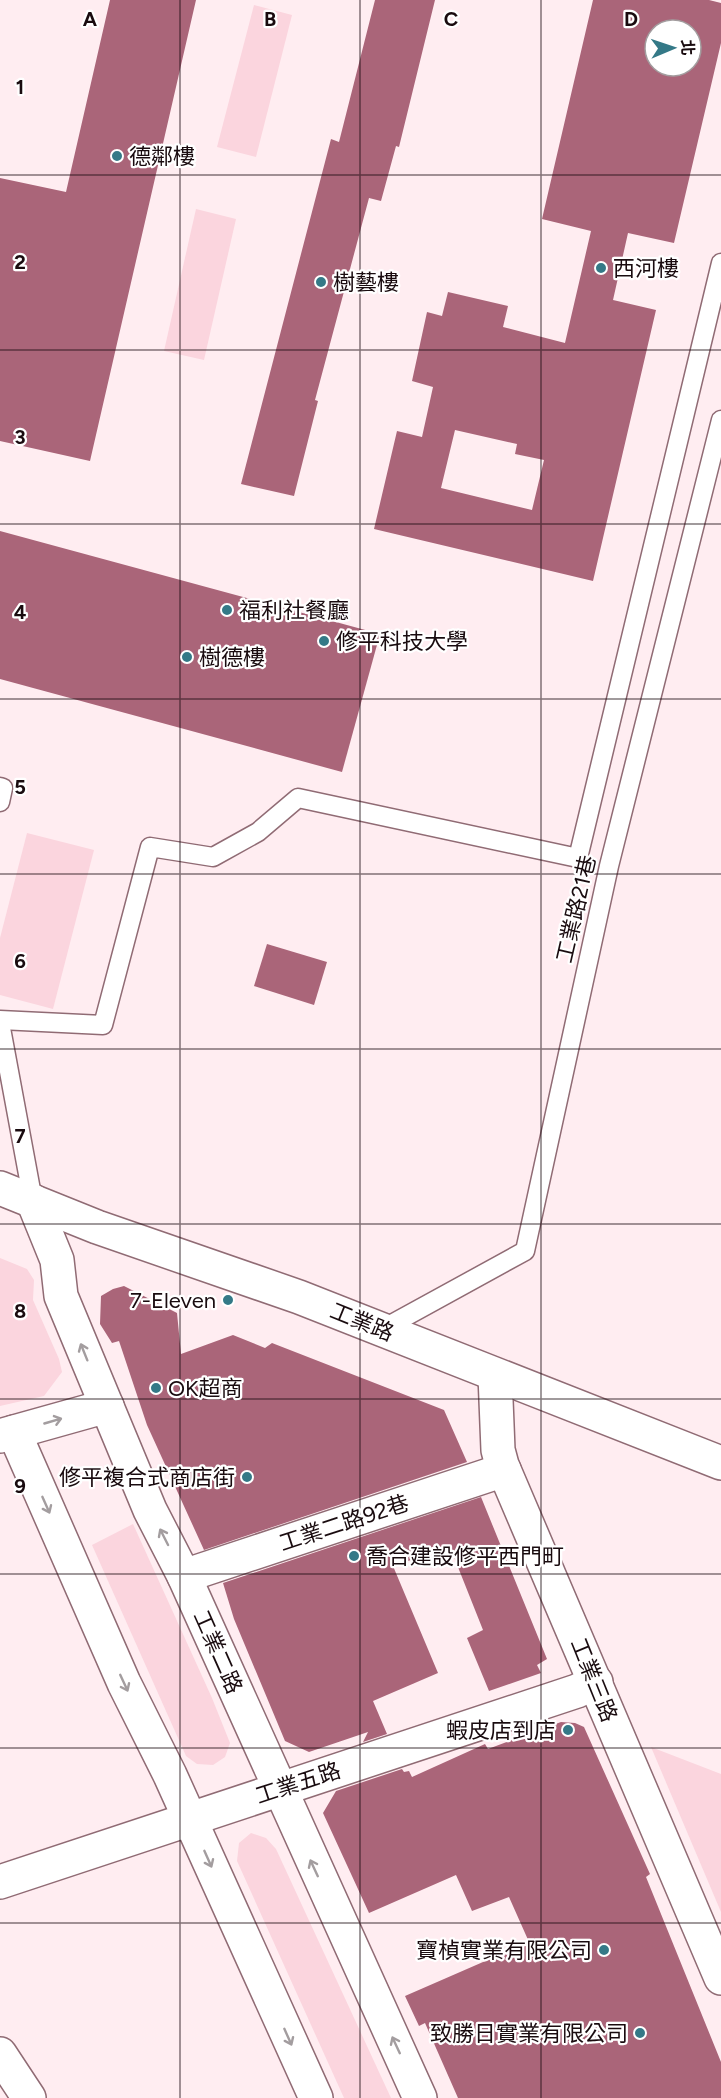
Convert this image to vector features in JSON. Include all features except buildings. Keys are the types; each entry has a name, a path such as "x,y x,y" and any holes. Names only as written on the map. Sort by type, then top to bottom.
{"street":[{"name":"工業路","path":"0,1188 97,1227 299,1298 721,1463"},
{"name":"工業二路","path":"33,1201 57,1260 61,1296 150,1510 184,1576 420,2098"},
{"name":"工業三路","path":"495,1375 498,1450 504,1470 721,1978"},
{"path":"106,1406 7,1434 190,1819 316,2098"},
{"name":"工業二路92巷","path":"184,1576 504,1470"},
{"name":"工業五路","path":"0,1882 577,1691 596,1682"},
{"path":"0,2054 28,2098"}],"lane":[{"path":"579,858 721,263"},
{"name":"工業路21巷","path":"381,1330 525,1251 609,866 721,420"},
{"path":"0,787 3,788 0,802"},
{"path":"33,1201 0,1022 103,1025 150,847 213,857 258,832 298,798 609,866"}],"shaded area":[{"path":"254,5 292,15 256,157 217,147"},
{"path":"196,209 236,219 204,360 164,351"},
{"path":"27,833 94,850 53,1009 0,995 0,938"},
{"path":"0,1258 27,1269 34,1280 33,1300 59,1359 62,1372 44,1396 0,1406"},
{"path":"133,1524 230,1743 225,1757 213,1765 197,1764 186,1756 92,1545"},
{"path":"651,1747 721,1774 721,1912"},
{"path":"251,1833 266,1838 276,1849 391,2098 344,2098 237,1861 239,1843"}],"place":[{"name":"德鄰樓","path":"117,156"},
{"name":"西河樓","path":"601,268"},
{"name":"樹藝樓","path":"321,282"},
{"name":"福利社餐廳","path":"227,610"},
{"name":"修平科技大學","path":"324,641"},
{"name":"樹德樓","path":"187,657"},
{"name":"7-Eleven","path":"228,1300"},
{"name":"OK超商","path":"156,1388"},
{"name":"修平複合式商店街","path":"247,1477"},
{"name":"喬合建設修平西門町","path":"354,1556"},
{"name":"蝦皮店到店","path":"568,1730"},
{"name":"寶楨實業有限公司","path":"604,1950"},
{"name":"致勝日實業有限公司","path":"640,2033"}]}
